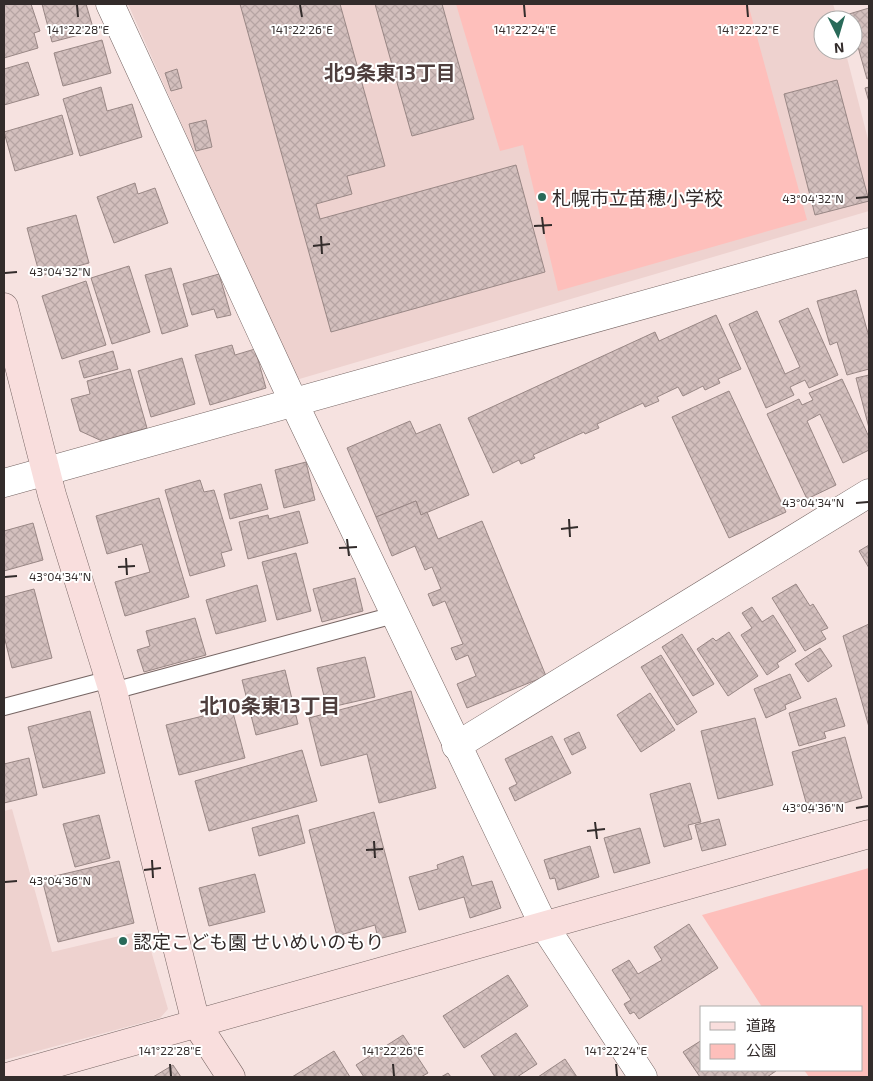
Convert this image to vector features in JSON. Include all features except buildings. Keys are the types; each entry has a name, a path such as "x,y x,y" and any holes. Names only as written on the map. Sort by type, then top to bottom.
{"street":[{"path":"110,4 293,401 456,746 543,924 643,1077"},
{"path":"4,483 869,242"},
{"path":"4,307 46,471 111,685 196,1023 231,1077"},
{"path":"456,746 869,493"},
{"path":"7,1077 178,1030 196,1023 238,1013 543,924 869,834"}],"lane":[{"path":"4,707 111,685 394,615"}],"shaded area":[{"name":"札幌市立苗穂小学校","path":"128,4 833,4 835,10 813,10 813,60 848,60 869,143 869,211 296,380"},
{"name":"認定こども園 せいめいのもり","path":"12,809 52,952 145,930 168,1009 160,1018 4,1060 4,811"}],"green space":[{"path":"456,4 748,4 807,220 558,291 523,145 500,151"},
{"path":"869,868 869,1077 809,1077 805,1071 863,1071 863,1006 761,1006 702,915"}],"place":[{"name":"札幌市立苗穂小学校","path":"542,197"},
{"name":"認定こども園 せいめいのもり","path":"123,941"}],"district":[{"name":"北9条東13丁目","path":"390,72"},
{"name":"北10条東13丁目","path":"270,705"}]}
